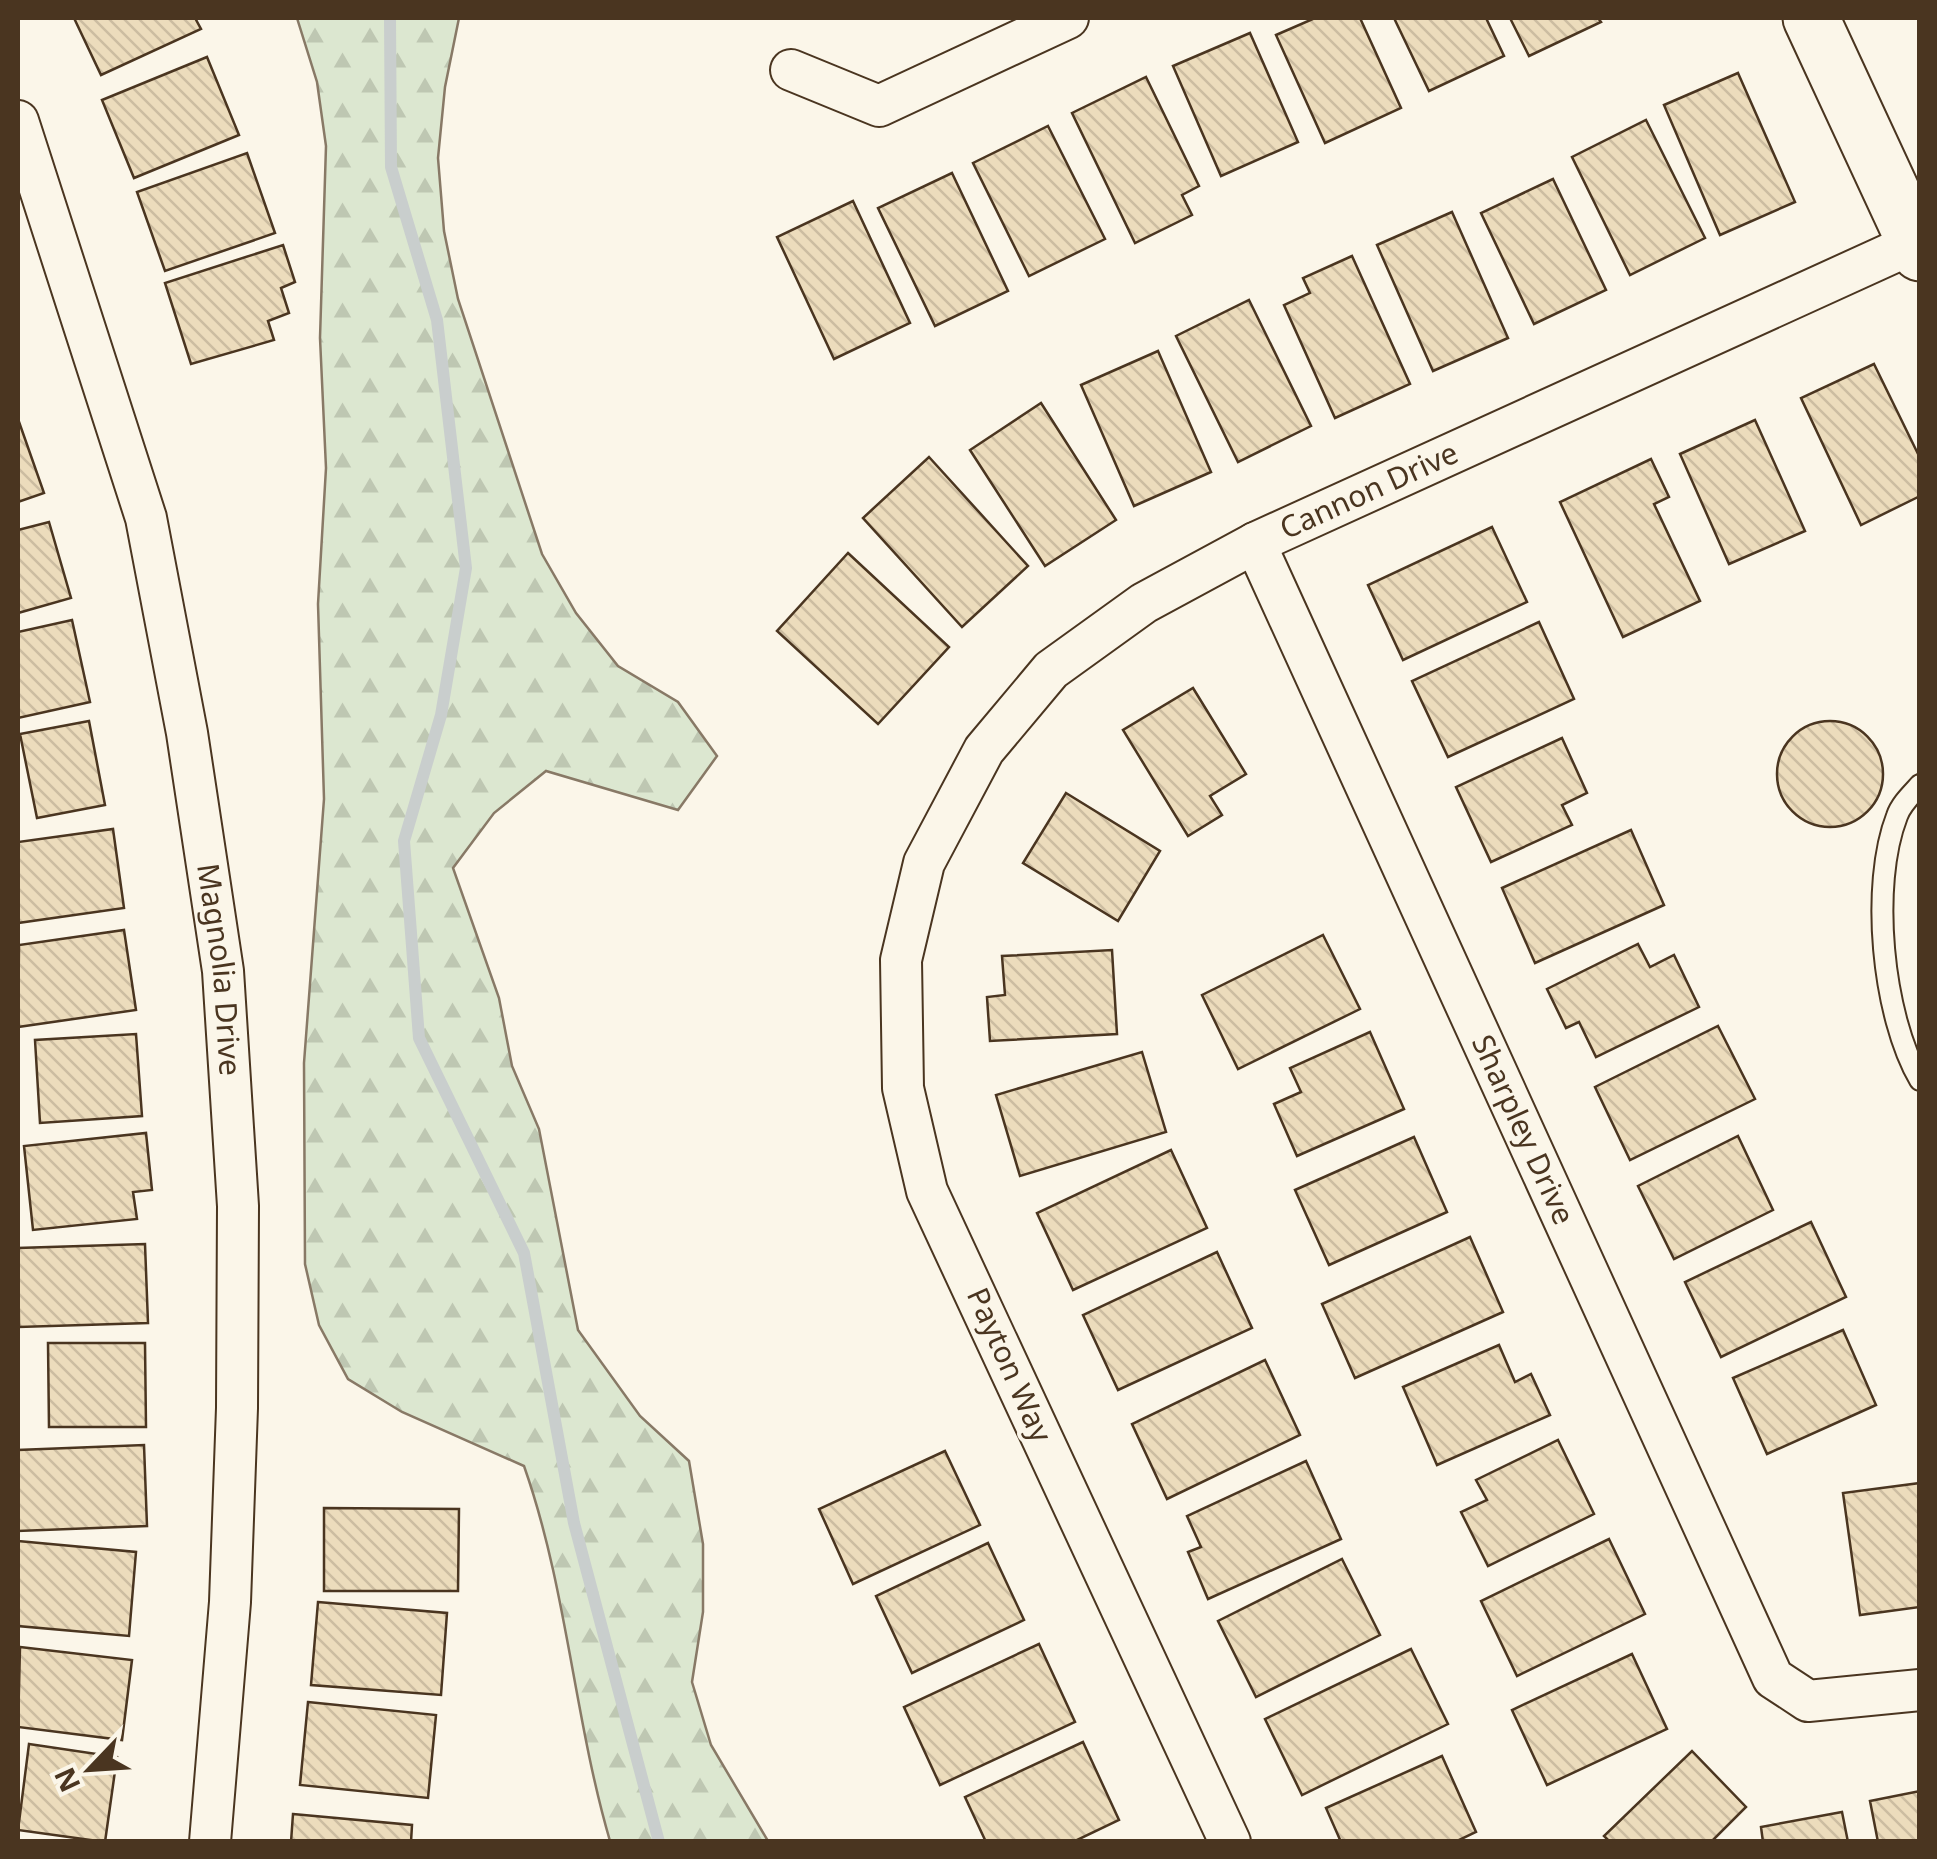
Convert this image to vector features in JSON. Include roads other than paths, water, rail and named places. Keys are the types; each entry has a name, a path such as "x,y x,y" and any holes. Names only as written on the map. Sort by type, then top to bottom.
{"street":[{"path":"790,70 879,106 1068,18"},
{"path":"1811,18 1917,248"},
{"name":"Magnolia Drive","path":"18,121 146,518 187,732 223,970 238,1206 237,1408 230,1602 210,1842"},
{"name":"Cannon Drive","path":"924,863 984,750 1050,670 1144,603 1255,543 1917,248"},
{"name":"Sharpley Drive","path":"1255,543 1774,1678 1808,1701 1920,1690"},
{"name":"Payton Way","path":"924,863 901,960 903,1088 927,1191 1230,1842"}],"lane":[{"path":"1920,785 1898,811 1885,856 1883,929 1891,990 1911,1064 1920,1080"}],"waterway":[{"path":"390,18 391,167 437,320 466,568 441,715 404,841 419,1038 524,1253 574,1523 659,1842"}]}
